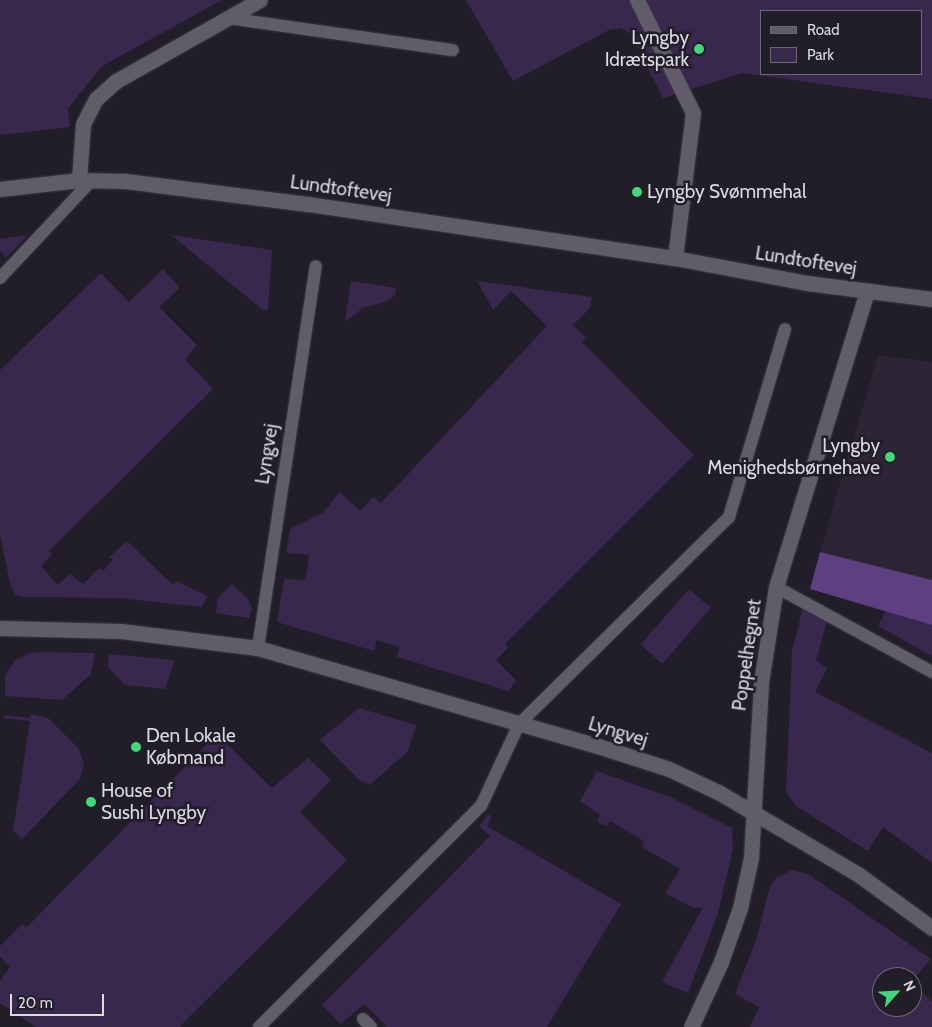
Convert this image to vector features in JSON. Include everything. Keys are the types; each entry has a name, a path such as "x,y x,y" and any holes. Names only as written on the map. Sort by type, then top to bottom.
{"street":[{"path":"85,180 82,124 96,99 116,81 260,0"},
{"path":"637,0 693,113 675,258"},
{"name":"Lundtoftevej","path":"0,189 85,180 308,204 675,258 867,291 932,299"},
{"name":"Poppelhegnet","path":"691,1027 721,962 740,908 751,858 761,682 776,587 867,291"},
{"name":"Lyngvej","path":"0,628 121,630 258,648 669,769 720,793 752,814 860,875 932,928"}],"lane":[{"path":"227,18 454,50"},
{"path":"0,278 85,180"},
{"name":"Lyngvej","path":"258,648 316,266"},
{"path":"259,1027 481,806 519,724 729,517 785,329"},
{"path":"776,587 932,672"}],"shaded area":[{"name":"Lyngby Menighedsbørnehave","path":"878,355 932,362 932,580 820,552"},
{"path":"820,552 932,580 932,625 810,589"}],"green space":[{"path":"0,0 222,0 102,66 68,108 70,127 0,135"},
{"name":"Lyngby Idrætspark","path":"466,0 932,0 932,99 742,73 663,98 630,34 621,28 609,30 513,81"},
{"path":"28,235 6,258 0,251 0,239"},
{"path":"171,235 272,250 268,310 263,310"},
{"path":"163,269 180,288 159,307 197,345 185,359 213,389 49,551 52,554 41,566 58,585 70,574 83,584 99,568 103,571 113,560 109,557 127,541 173,585 177,581 207,596 202,607 118,598 20,597 15,594 10,583 0,534 0,370 101,273 129,302"},
{"path":"351,281 396,288 395,295 383,303 364,307 345,322"},
{"path":"477,281 592,297 590,308 573,325 586,338 582,342 694,455 505,644 508,648 496,660 516,680 509,691 397,657 399,647 377,640 374,651 277,622 284,579 305,580 308,563 309,555 286,553 290,529 323,513 340,492 360,511 373,497 381,503 547,326 511,291 493,310"},
{"path":"232,584 248,599 252,608 249,618 216,613 218,598"},
{"path":"689,589 711,608 662,664 640,645"},
{"path":"803,607 827,620 816,661 827,668 815,692 932,753 932,863 883,827 868,851 796,806 786,792 792,651"},
{"path":"886,611 932,625 932,656 878,626"},
{"path":"30,653 95,653 91,674 62,700 5,696 5,676 15,660"},
{"path":"109,654 175,660 165,689 125,685 108,667"},
{"path":"359,708 416,725 408,751 370,785 359,780 320,740"},
{"path":"31,714 48,718 79,749 84,764 80,779 22,839 13,831 30,721 4,718 5,715 30,718"},
{"path":"217,734 272,788 308,758 331,780 300,812 347,860 179,1027 36,1027 0,1003 0,981 10,967 0,956 0,946 22,924 26,928"},
{"path":"597,771 670,797 732,828 733,849 718,913 688,993 662,982 703,907 693,908 665,893 680,869 642,847 644,841 610,821 606,826 597,821 600,815 580,801"},
{"path":"488,814 492,817 487,826 621,904 547,1027 387,1027 364,1004 341,1024 322,1005 490,836 479,826"},
{"path":"792,870 808,874 931,959 922,969 922,967 872,967 872,1017 922,1017 922,992 932,1001 932,1027 750,1027 759,1007 735,994 756,940 770,886 776,878"}],"place":[{"name":"Lyngby Idrætspark","path":"699,49"},
{"name":"Lyngby Svømmehal","path":"637,192"},
{"name":"Lyngby Menighedsbørnehave","path":"890,457"},
{"name":"Den Lokale Købmand","path":"136,747"},
{"name":"House of Sushi Lyngby","path":"91,802"}]}
